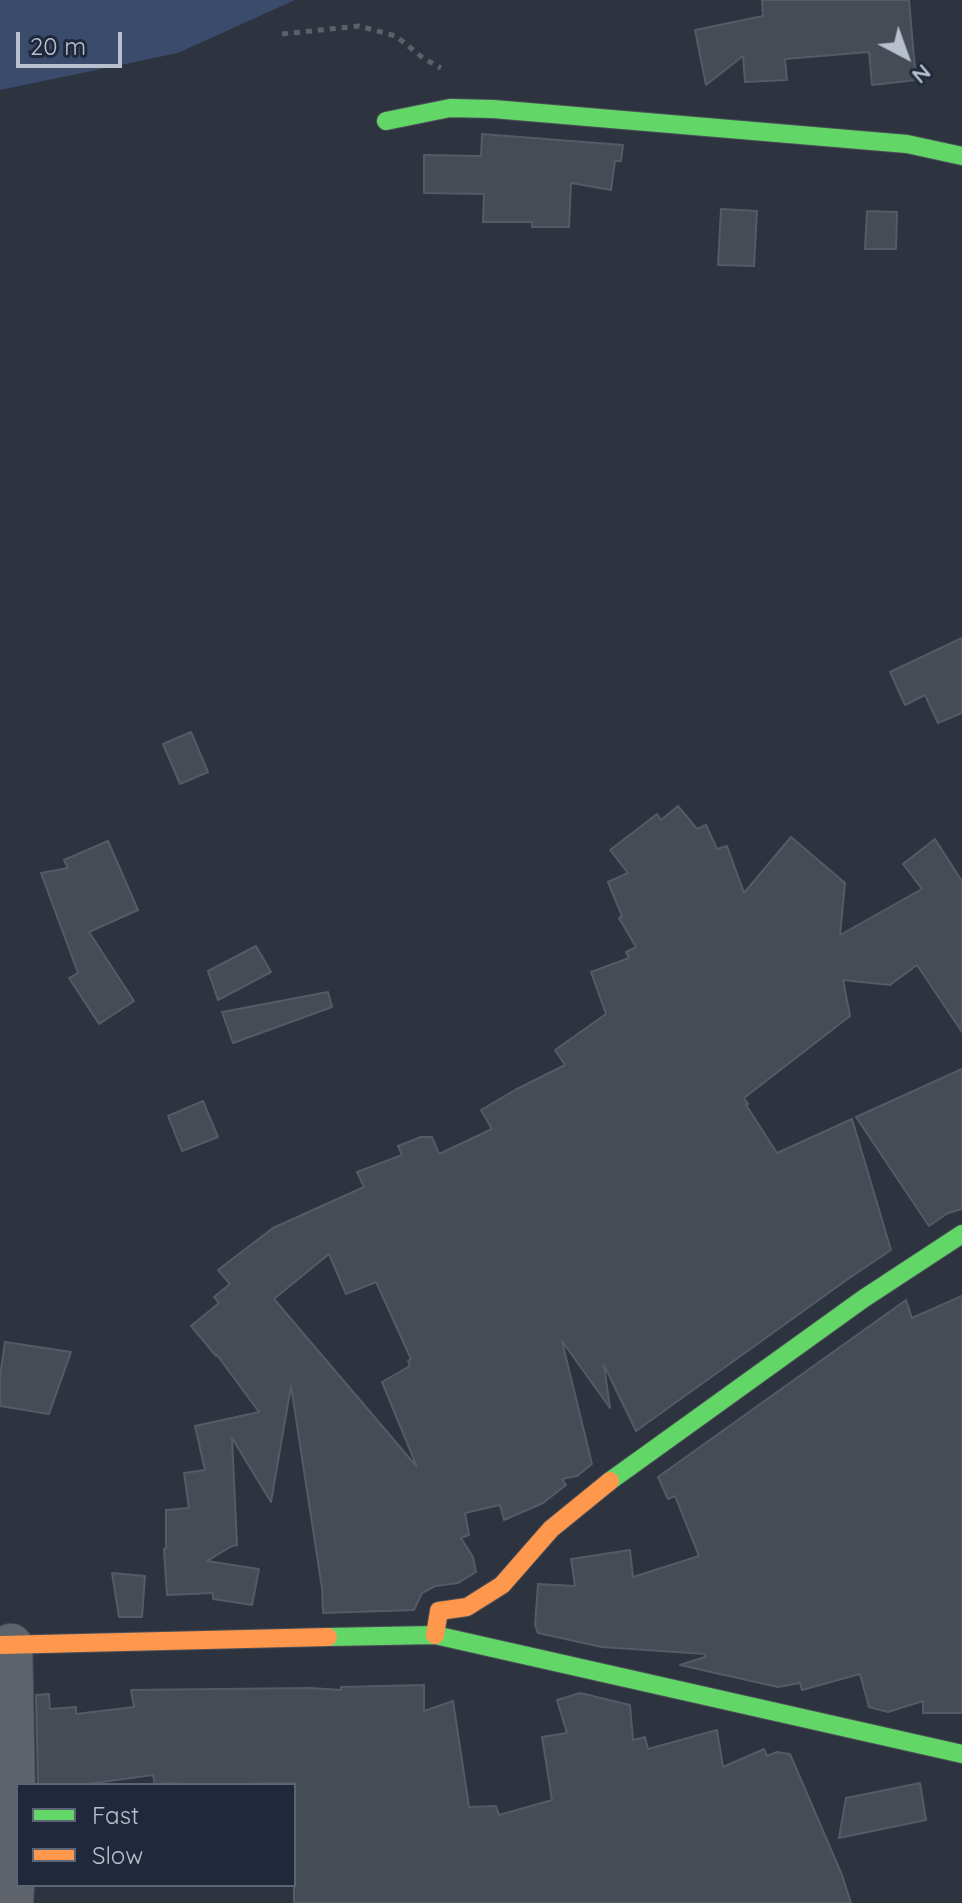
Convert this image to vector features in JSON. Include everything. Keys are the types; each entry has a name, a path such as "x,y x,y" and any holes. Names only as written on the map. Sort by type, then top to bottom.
{"street":[{"path":"386,121 450,108 493,109 907,144 962,156"},
{"path":"435,1635 439,1611 467,1607 502,1585 551,1529 623,1471 863,1299 962,1234"},
{"path":"12,1903 15,1847 6,1645 435,1635 962,1754"}],"path":[{"path":"282,34 359,26 396,36 444,70"}],"water":[{"path":"0,0 295,0 178,53 0,90"}],"building":[{"path":"762,0 909,0 916,80 872,85 869,52 785,59 787,80 745,82 743,56 706,85 695,30 763,16"},
{"path":"482,134 623,145 621,161 615,161 611,190 571,183 569,227 532,227 532,222 483,222 484,194 424,193 424,155 481,156"},
{"path":"721,209 757,211 754,266 718,265"},
{"path":"867,211 897,212 896,249 865,249"},
{"path":"962,638 962,713 938,723 925,695 905,705 890,672"},
{"path":"191,732 208,772 180,784 163,744"},
{"path":"678,806 697,829 706,825 717,849 727,846 744,893 791,837 845,883 840,935 922,889 903,864 935,839 962,881 962,1032 917,965 890,985 843,980 850,1016 744,1098 777,1153 852,1119 891,1250 636,1431 604,1365 610,1408 562,1341 592,1464 577,1476 562,1479 566,1485 543,1503 504,1520 500,1505 465,1513 469,1535 461,1538 473,1557 476,1572 458,1583 435,1586 422,1593 414,1610 323,1613 322,1588 291,1386 271,1502 232,1438 237,1545 207,1561 259,1569 252,1605 213,1599 213,1593 167,1595 164,1549 166,1510 189,1508 184,1473 205,1470 195,1426 259,1412 217,1355 191,1326 219,1303 214,1297 230,1284 218,1270 273,1228 364,1187 357,1172 402,1155 398,1146 421,1137 432,1137 439,1154 492,1129 481,1110 565,1065 555,1050 606,1014 591,972 629,958 626,952 636,947 619,918 622,916 608,882 628,873 610,850 657,814 661,820","holes":["329,1254 346,1294 376,1282 411,1359 408,1361 410,1366 382,1382 417,1467 274,1299"]},
{"path":"108,841 138,910 89,932 134,1001 99,1024 69,978 78,973 41,873 68,868 64,860"},
{"path":"256,946 271,972 218,1000 208,971"},
{"path":"328,992 332,1007 233,1043 222,1012"},
{"path":"962,1069 962,1209 948,1213 929,1226 856,1117"},
{"path":"203,1101 218,1137 182,1151 168,1116"},
{"path":"962,1296 962,1713 923,1713 923,1701 888,1712 869,1707 860,1674 802,1690 800,1683 778,1687 680,1665 705,1657 705,1654 602,1647 538,1633 535,1625 538,1584 575,1586 571,1559 630,1550 633,1577 699,1556 675,1496 668,1499 658,1477 906,1300 912,1318"},
{"path":"5,1342 71,1352 49,1414 0,1406"},
{"path":"112,1573 145,1576 142,1617 119,1617"},
{"path":"424,1685 424,1711 453,1701 469,1807 496,1806 499,1815 552,1800 542,1737 567,1733 557,1700 580,1693 630,1705 633,1740 645,1737 648,1749 717,1730 723,1767 764,1749 767,1756 777,1752 790,1754 851,1903 294,1903 296,1783 155,1783 153,1775 95,1783 38,1783 36,1695 49,1694 50,1709 76,1707 76,1714 134,1707 131,1690 341,1690 341,1687"},
{"path":"920,1783 926,1820 839,1838 846,1798"}],"traffic: fast":[{"path":"386,121 450,108 493,109 907,144 962,156"},
{"path":"610,1481 863,1299 962,1234"},
{"path":"328,1637 435,1635 962,1754"}],"traffic: slow":[{"path":"435,1635 439,1611 467,1607 502,1585 551,1529 610,1481"},
{"path":"0,1645 328,1637"}]}
